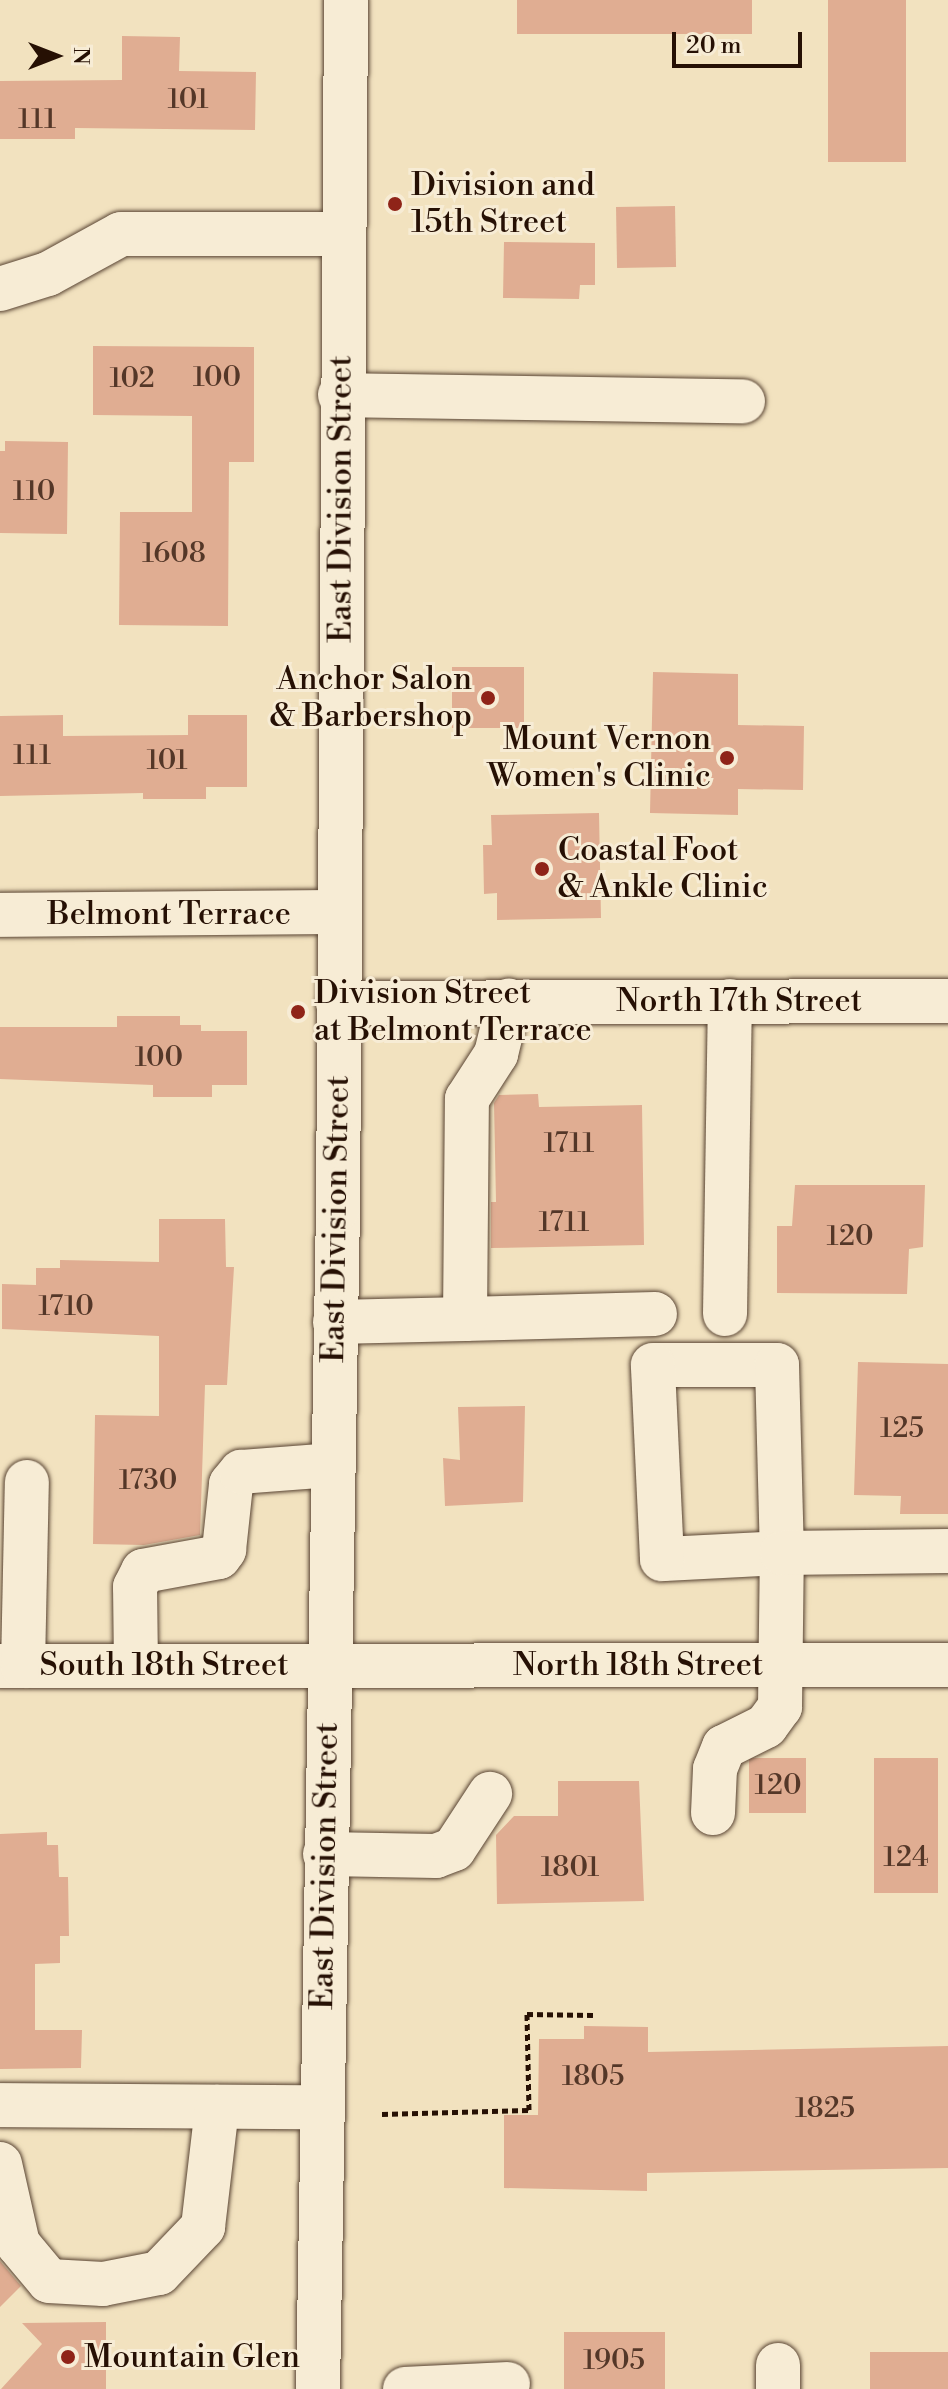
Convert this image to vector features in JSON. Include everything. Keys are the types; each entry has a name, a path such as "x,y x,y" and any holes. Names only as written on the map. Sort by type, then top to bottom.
{"street":[{"name":"East Division Street","path":"318,2389 320,2107 335,1322 340,395 346,0"},
{"path":"0,289 48,274 121,234 343,234"},
{"path":"340,395 743,401"},
{"name":"Belmont Terrace","path":"0,915 338,912"},
{"path":"465,1319 467,1099 496,1054 509,1001"},
{"path":"725,1314 730,1001"},
{"name":"North 17th Street","path":"338,1003 948,1001"},
{"path":"335,1322 655,1314"},
{"path":"713,1813 718,1759 724,1747 766,1726 780,1707 783,1665 782,1553 777,1365 653,1365 662,1559 782,1553 948,1551"},
{"path":"136,1666 135,1587 143,1571 219,1557 231,1484 241,1472 332,1465"},
{"path":"12,1666 27,1482"},
{"name":"North 18th Street","path":"329,1665 948,1665"},
{"name":"South 18th Street","path":"12,1666 329,1665"},
{"path":"325,1854 436,1856 454,1849 490,1794"},
{"path":"0,2105 320,2107"},
{"path":"0,2164 18,2244 49,2281 103,2284 159,2273 203,2227 217,2107"},
{"path":"405,2389 508,2384"}],"path":[{"path":"382,2114 529,2110 527,2014 593,2015"}],"building":[{"path":"517,0 752,0 752,34 517,34"},
{"path":"828,0 906,0 906,162 828,162"},
{"path":"122,36 180,37 179,71 256,72 255,130 75,128 75,139 0,139 0,81 122,80"},
{"path":"675,206 676,267 617,268 616,207"},
{"path":"504,242 595,243 595,285 580,285 579,299 503,298"},
{"path":"93,346 254,347 254,462 229,462 228,626 119,625 120,512 192,512 192,416 93,415"},
{"path":"5,441 68,442 67,534 0,533 0,451 5,451"},
{"name":"Anchor Salon & Barbershop","path":"452,667 524,667 524,728 452,728"},
{"name":"Mount Vernon Women's Clinic","path":"653,672 738,674 738,725 804,726 803,790 738,789 738,815 650,813"},
{"path":"63,715 63,736 188,735 188,715 247,715 247,787 206,787 206,799 143,799 143,793 0,796 0,716"},
{"name":"Coastal Foot & Ankle Clinic","path":"599,813 601,918 497,920 497,893 484,894 483,845 492,845 491,815"},
{"path":"117,1016 180,1016 180,1025 201,1025 201,1031 247,1031 247,1085 212,1085 212,1097 153,1097 153,1085 0,1079 0,1027 117,1027"},
{"path":"538,1094 539,1107 642,1105 644,1245 491,1248 491,1202 496,1202 494,1103 499,1095"},
{"path":"795,1185 925,1185 923,1247 909,1249 907,1294 777,1293 777,1226 792,1226"},
{"path":"159,1219 225,1219 226,1267 234,1267 227,1385 205,1385 200,1535 144,1545 93,1544 95,1415 159,1416 159,1336 2,1329 2,1284 36,1285 36,1268 60,1268 60,1260 159,1262"},
{"path":"858,1362 948,1364 948,1514 900,1514 901,1496 854,1495"},
{"path":"525,1406 523,1502 445,1506 443,1458 460,1460 458,1407"},
{"path":"749,1758 806,1758 806,1813 749,1813"},
{"path":"874,1758 938,1758 938,1893 874,1893"},
{"path":"558,1781 639,1781 644,1901 497,1904 496,1835 514,1816 558,1816"},
{"path":"47,1832 47,1845 58,1845 59,1877 68,1877 69,1936 60,1936 60,1963 35,1964 35,2030 82,2030 81,2068 0,2069 0,1834"},
{"path":"584,2026 648,2027 648,2052 948,2046 948,2168 647,2173 647,2191 504,2188 504,2115 538,2115 539,2039 584,2039"},
{"path":"0,2261 21,2286 0,2307"},
{"name":"Mountain Glen","path":"106,2322 106,2389 1,2389 42,2344 22,2323"},
{"path":"564,2332 665,2332 665,2389 564,2389"},
{"path":"870,2352 948,2352 948,2389 870,2389"}],"place":[{"name":"Division and 15th Street","path":"395,204"},
{"name":"Anchor Salon & Barbershop","path":"488,698"},
{"name":"Mount Vernon Women's Clinic","path":"727,758"},
{"name":"Coastal Foot & Ankle Clinic","path":"542,869"},
{"name":"Division Street at Belmont Terrace","path":"298,1012"},
{"name":"Mountain Glen","path":"68,2357"}]}
